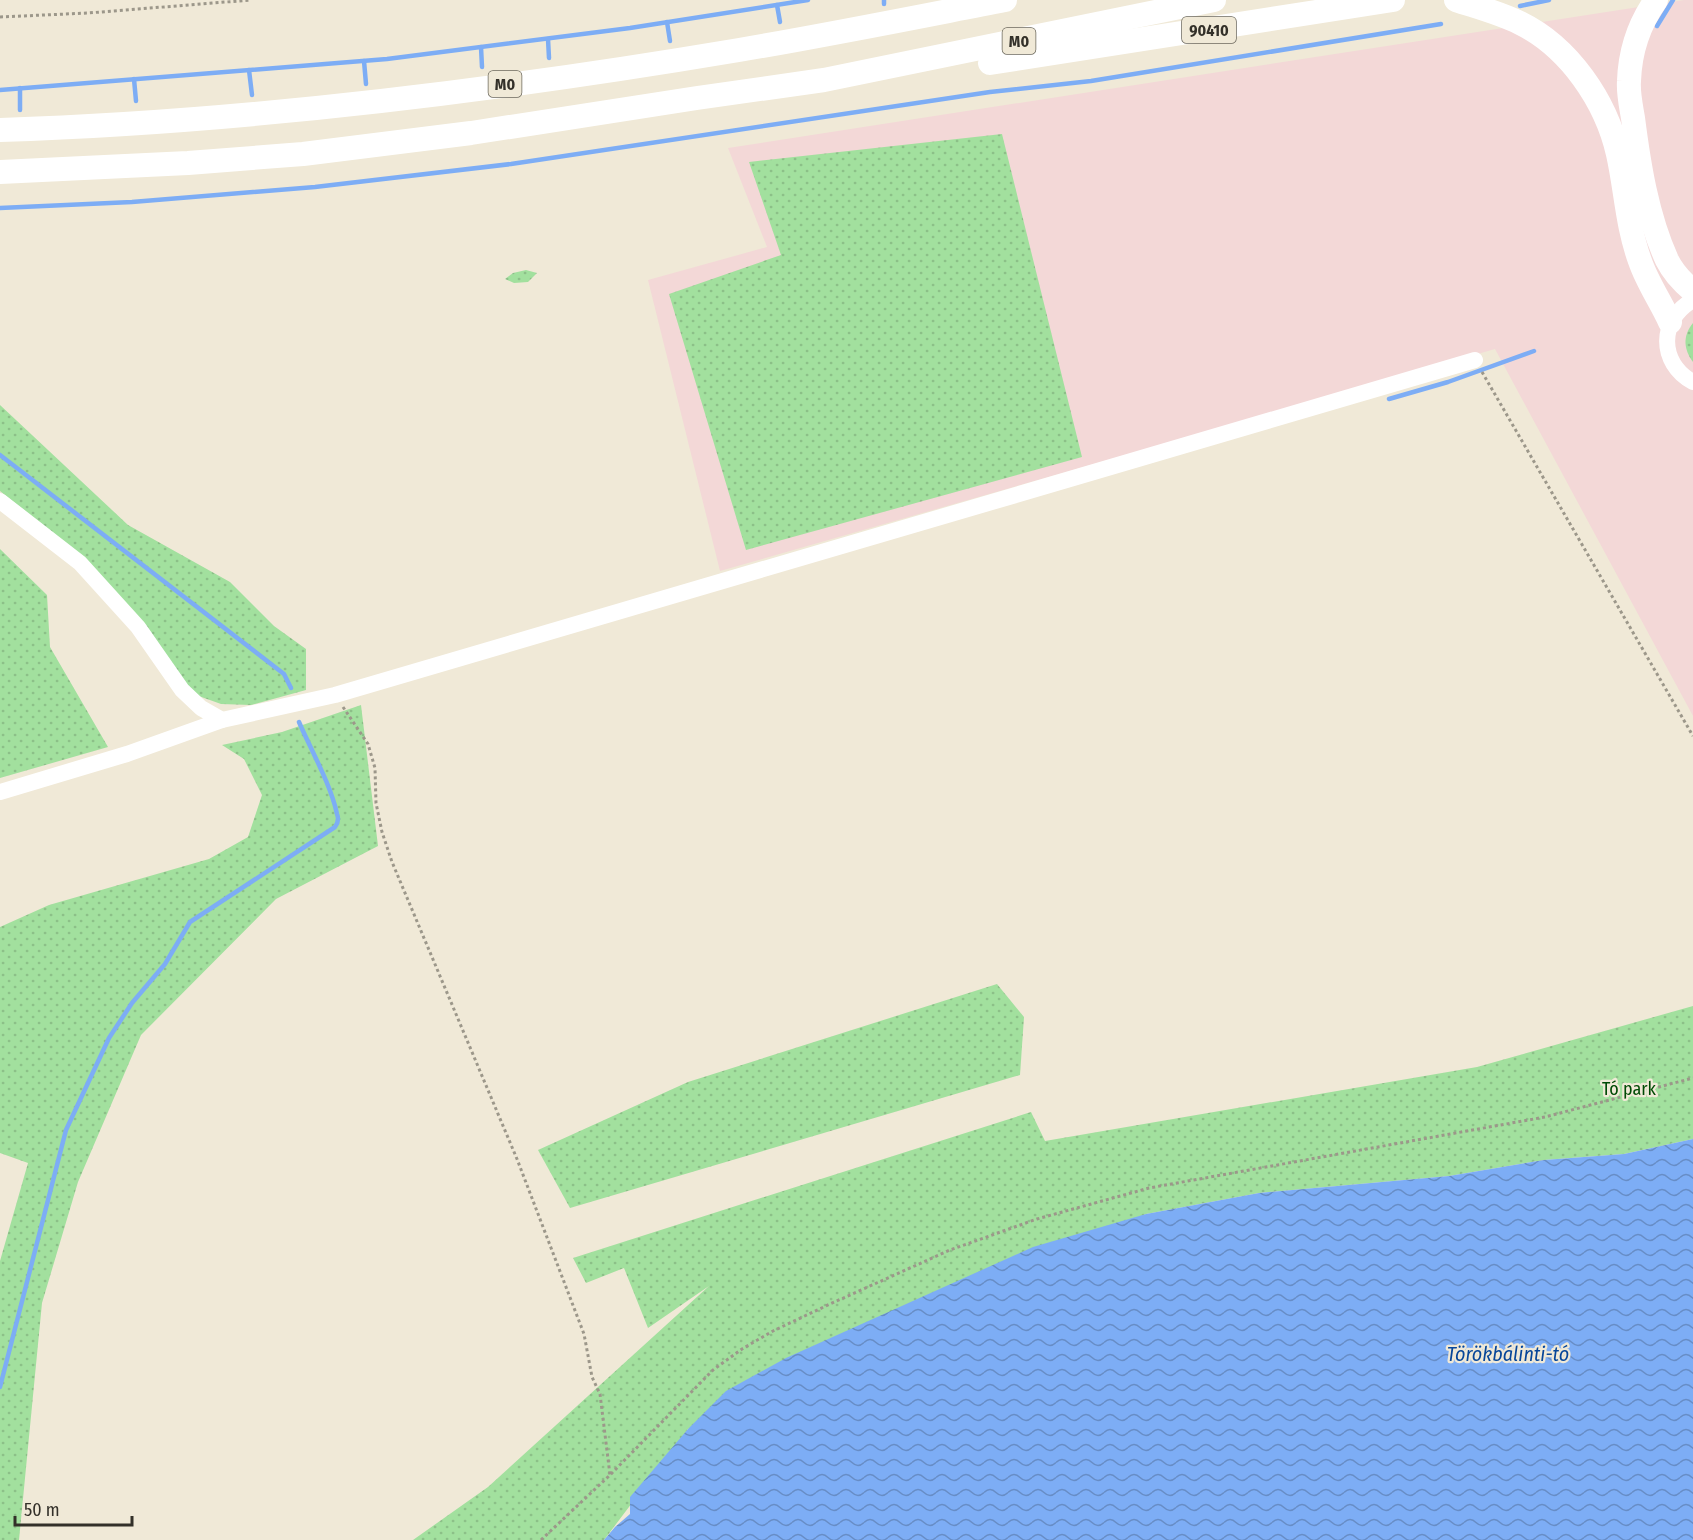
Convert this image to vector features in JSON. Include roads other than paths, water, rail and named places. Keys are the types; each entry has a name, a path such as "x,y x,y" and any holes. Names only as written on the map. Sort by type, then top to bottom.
{"highway":[{"name":"M0","path":"0,130 73,128 186,120 344,106 445,93 748,48 1005,0"},
{"name":"M0","path":"0,172 188,163 303,154 471,133 824,80 1214,0"},
{"name":"90410","path":"824,80 878,80 1393,0"},
{"path":"1456,0 1521,23 1553,45 1584,78 1600,106 1614,139 1632,235 1640,263 1670,322"},
{"path":"1656,0 1636,37 1628,83 1638,154 1653,221 1668,261 1681,281 1693,291"}],"street":[{"path":"1693,300 1682,306 1670,322 1667,332 1668,353 1678,372 1693,382"},
{"path":"0,792 127,754 222,720 335,695 1479,366"},
{"path":"0,501 80,563 138,627 182,690 201,708 222,720"}],"water":[{"name":"Törökbálinti-tó","path":"1693,1139 1693,1540 604,1540 630,1514 630,1497 688,1429 726,1391 786,1358 1033,1247 1146,1214 1259,1193 1449,1176 1544,1160 1624,1154"}],"waterway":[{"path":"0,90 387,59 630,28 808,0"},
{"path":"1520,6 1549,0"},
{"path":"1657,26 1673,0"},
{"path":"777,5 780,22"},
{"path":"667,22 670,41"},
{"path":"0,208 132,202 315,187 511,164 990,92 1091,81 1441,24"},
{"path":"548,39 549,58"},
{"path":"481,47 482,67"},
{"path":"364,61 366,84"},
{"path":"249,70 252,95"},
{"path":"134,79 136,101"},
{"path":"20,88 20,110"},
{"path":"1389,399 1448,382 1534,351"},
{"path":"0,455 284,674 291,688"},
{"path":"0,1387 66,1130 109,1038 132,1003 165,964 190,922 337,824 338,816 330,791 299,722"}],"park label":[{"name":"Tó park","path":"1629,1089"}]}
